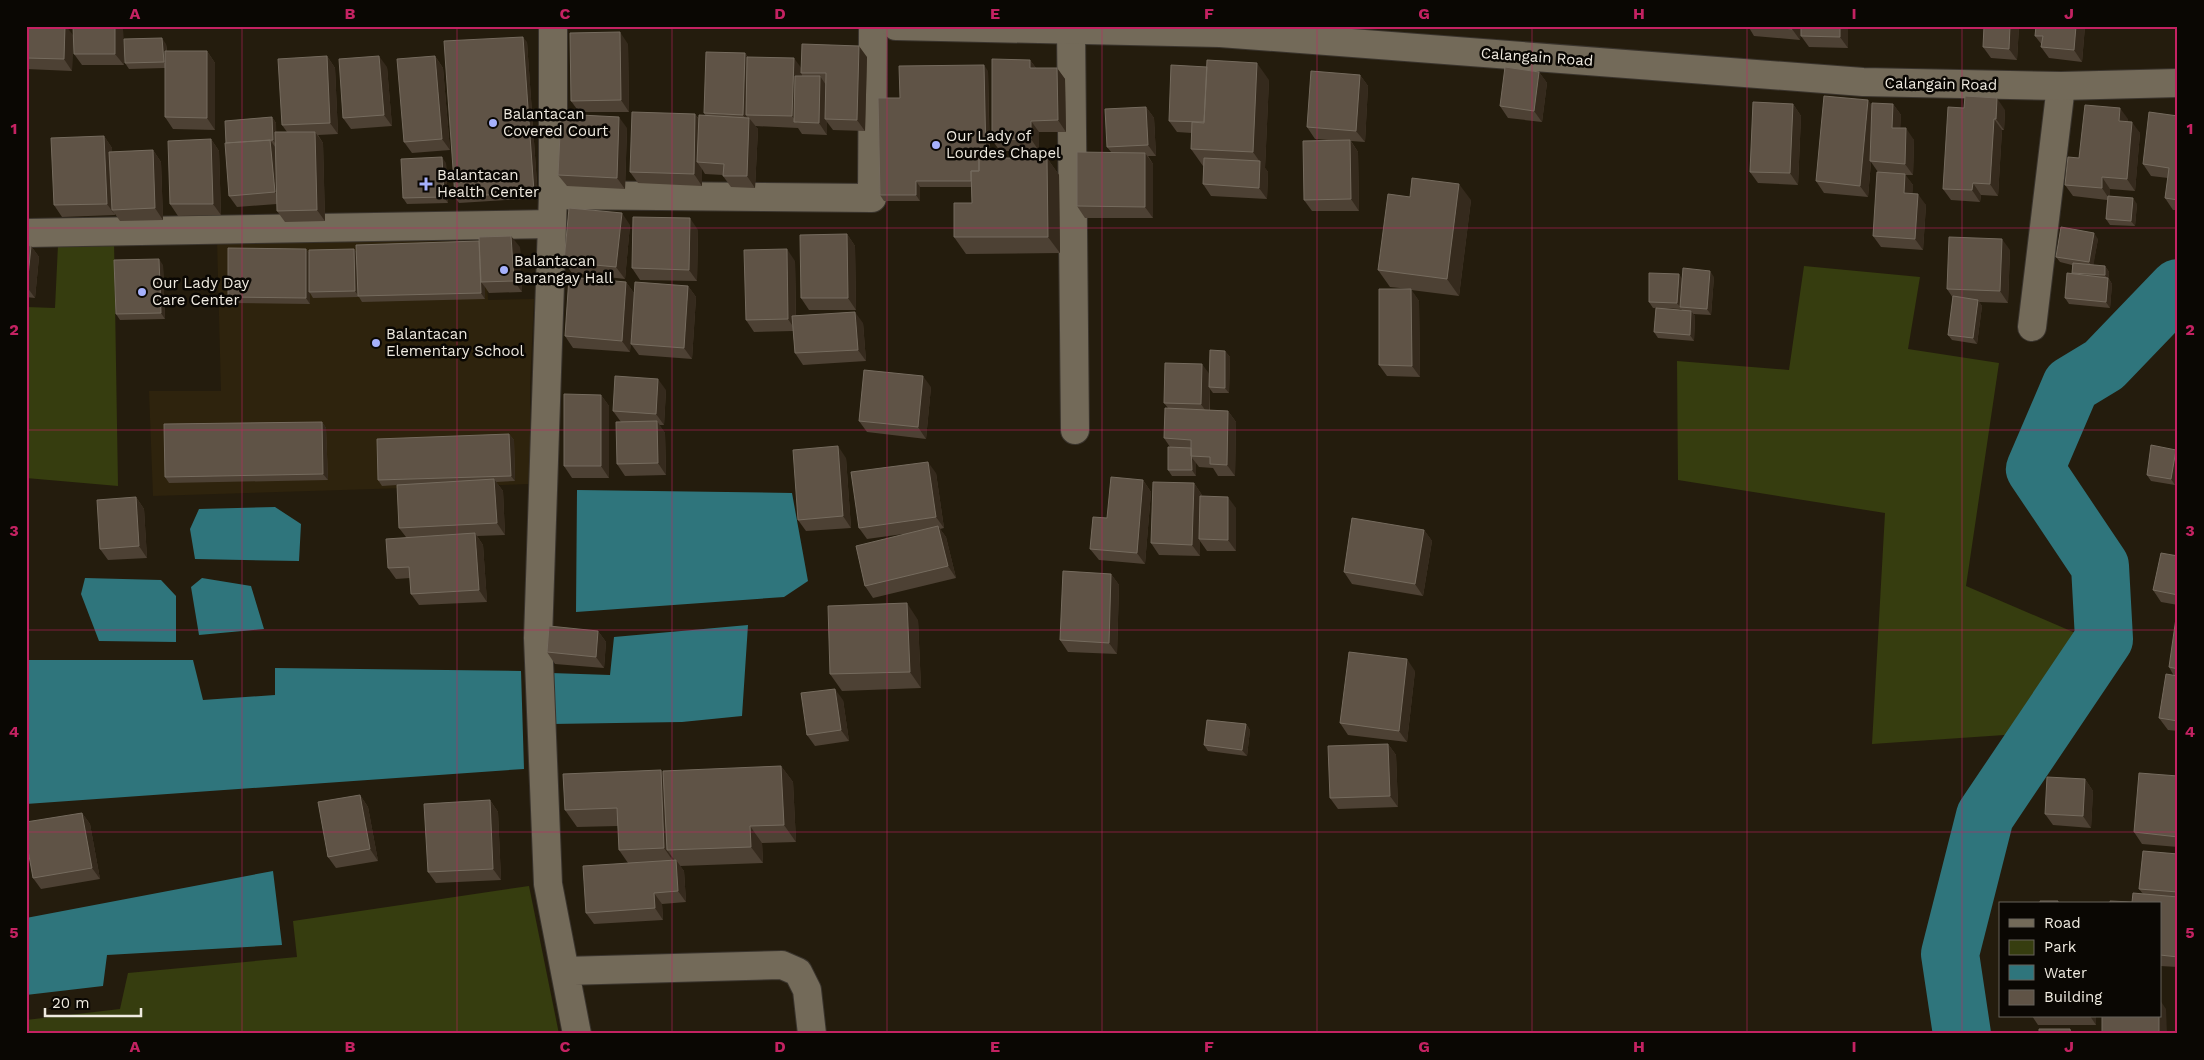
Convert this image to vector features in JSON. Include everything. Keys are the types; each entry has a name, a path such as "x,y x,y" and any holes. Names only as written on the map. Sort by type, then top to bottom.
{"street":[{"path":"553,26 553,195 538,638 548,884 577,1034"},
{"path":"553,195 872,198 873,26"},
{"name":"Calangain Road","path":"896,26 1071,28 1220,33 1863,82 2061,86 2178,83"},
{"path":"1071,28 1075,430"},
{"path":"2032,327 2061,86"},
{"path":"26,233 552,224"},
{"path":"565,972 782,965 798,972 807,990 812,1034"}],"shaded area":[{"name":"Balantacan Elementary School","path":"217,239 485,242 488,300 534,299 530,385 530,484 153,496 149,391 221,391"}],"green space":[{"path":"114,240 118,486 26,478 26,307 55,308 58,245"},
{"path":"1804,266 1920,277 1908,349 1999,363 1966,586 2087,638 2019,734 1872,744 1885,513 1678,480 1677,361 1789,370"},
{"path":"529,886 559,1034 26,1034 26,1020 120,1009 128,973 297,957 293,921"}],"water":[{"path":"577,490 792,493 808,581 784,597 576,612"},
{"path":"275,507 301,524 299,561 195,559 190,529 199,509"},
{"path":"85,578 161,580 176,596 176,642 99,641 81,594"},
{"path":"202,578 251,586 264,629 199,635 191,587"},
{"path":"748,625 742,716 682,722 551,724 551,673 610,675 614,637"},
{"path":"26,660 193,660 203,700 275,695 275,668 521,671 524,769 26,804"},
{"path":"273,871 282,945 107,955 103,986 26,995 26,918"}],"building":[{"path":"26,26 65,26 64,59 26,58"},
{"path":"73,26 115,26 115,54 74,54"},
{"path":"1766,26 1792,26 1792,29"},
{"path":"1801,26 1840,26 1840,37 1801,36"},
{"path":"1984,26 2010,26 2009,49 1983,47"},
{"path":"2036,26 2076,26 2074,50 2041,47 2043,36 2035,36"},
{"path":"620,32 621,100 571,101 570,33"},
{"name":"Balantacan Covered Court","path":"523,37 534,192 455,197 444,41"},
{"path":"162,38 164,62 125,63 124,39"},
{"path":"802,44 859,46 857,120 825,119 826,73 801,73"},
{"path":"165,51 207,51 207,118 165,117"},
{"path":"706,52 745,53 743,115 704,113"},
{"path":"327,56 330,123 282,125 278,59"},
{"path":"379,56 384,115 343,118 339,59"},
{"path":"435,56 442,139 404,142 397,59"},
{"path":"747,57 794,58 792,116 746,115"},
{"path":"992,59 1030,60 1030,68 1057,68 1058,120 1031,121 1031,139 992,140"},
{"path":"1207,60 1257,63 1253,152 1191,149 1192,122 1204,123"},
{"name":"Our Lady of Lourdes Chapel","path":"984,65 986,158 979,158 979,171 971,171 971,181 916,181 916,195 880,195 878,98 900,98 899,66"},
{"path":"1171,65 1207,67 1204,122 1169,121"},
{"path":"1505,67 1539,72 1534,111 1500,106"},
{"path":"1311,71 1360,75 1356,131 1307,127"},
{"path":"795,76 820,76 819,123 794,122"},
{"path":"1824,96 1868,100 1860,186 1816,181"},
{"path":"1965,96 1997,98 1990,184 1973,183 1972,190 1943,189 1948,107 1964,108"},
{"path":"1753,102 1793,104 1790,173 1750,172"},
{"path":"1872,103 1893,104 1892,128 1906,128 1905,164 1870,161"},
{"path":"2085,105 2120,108 2119,121 2132,122 2127,179 2102,177 2102,188 2065,185 2068,157 2079,158"},
{"path":"1146,107 1148,145 1107,147 1105,109"},
{"path":"632,112 695,114 694,174 630,172"},
{"path":"2149,112 2178,116 2176,153 2178,154 2178,200 2165,198 2169,168 2143,164"},
{"path":"561,114 619,117 617,178 558,175"},
{"path":"699,115 749,118 747,176 723,176 724,164 697,162"},
{"path":"272,117 273,140 226,143 225,121"},
{"path":"275,132 315,132 317,210 277,211"},
{"path":"104,136 107,204 54,205 51,138"},
{"path":"211,139 213,204 170,204 168,141"},
{"path":"270,140 275,192 229,196 225,143"},
{"path":"1350,140 1351,199 1304,200 1303,141"},
{"path":"153,150 155,208 112,210 109,152"},
{"path":"1077,152 1145,153 1145,207 1077,206"},
{"name":"Balantacan Health Center","path":"442,157 444,197 403,198 401,159"},
{"path":"979,158 1047,158 1048,237 954,237 954,203 972,203 971,171 979,171"},
{"path":"1204,158 1260,161 1259,188 1203,184"},
{"path":"1877,172 1905,174 1904,193 1918,194 1915,239 1873,236"},
{"path":"1412,178 1459,184 1447,279 1378,270 1388,194 1410,197"},
{"path":"2108,196 2133,198 2131,221 2106,219"},
{"path":"569,208 622,213 616,267 564,262"},
{"path":"633,217 690,218 689,270 632,268"},
{"path":"2061,227 2094,233 2089,262 2056,257"},
{"path":"847,234 848,298 801,298 800,235"},
{"path":"511,236 514,281 481,282 479,237"},
{"path":"1949,237 2002,239 2000,291 1947,289"},
{"path":"479,241 481,293 358,296 356,245"},
{"path":"26,245 31,246 27,287 26,287"},
{"path":"228,248 306,249 306,298 228,297"},
{"path":"354,249 355,291 309,292 309,250"},
{"path":"787,249 788,319 746,320 744,250"},
{"name":"Our Lady Day Care Center","path":"159,259 161,313 116,314 114,260"},
{"path":"2073,263 2105,266 2105,275 2072,273"},
{"path":"1683,268 1710,271 1707,309 1680,307"},
{"path":"1649,273 1679,274 1677,303 1649,302"},
{"path":"2067,273 2108,278 2106,302 2065,298"},
{"path":"569,277 626,282 622,341 565,336"},
{"path":"635,282 688,286 684,348 631,344"},
{"path":"1379,289 1411,289 1412,366 1379,365"},
{"path":"1953,296 1978,300 1973,338 1948,335"},
{"path":"1656,308 1691,311 1690,335 1654,332"},
{"path":"855,312 858,350 795,353 792,316"},
{"path":"1210,350 1225,351 1225,388 1209,387"},
{"path":"1165,363 1202,364 1201,404 1164,403"},
{"path":"864,370 923,376 918,427 859,421"},
{"path":"615,376 658,379 656,414 613,411"},
{"path":"564,394 601,395 601,466 564,466"},
{"path":"1165,408 1228,411 1227,465 1210,464 1210,457 1191,456 1191,440 1164,438"},
{"path":"657,421 658,463 617,464 616,422"},
{"path":"322,422 323,474 165,477 164,424"},
{"path":"509,434 511,476 378,480 377,439"},
{"path":"2151,445 2176,450 2171,479 2147,475"},
{"path":"838,446 843,516 798,520 793,450"},
{"path":"1168,447 1191,448 1192,470 1168,470"},
{"path":"928,462 936,517 859,528 851,472"},
{"path":"1111,477 1143,480 1137,553 1090,549 1093,517 1107,518"},
{"path":"494,479 497,523 399,528 397,485"},
{"path":"1153,482 1194,483 1192,545 1151,543"},
{"path":"1200,496 1228,497 1228,540 1199,539"},
{"path":"136,497 139,546 100,549 97,500"},
{"path":"1352,518 1424,530 1415,584 1344,572"},
{"path":"938,526 948,566 865,586 856,546"},
{"path":"475,533 479,590 411,594 409,567 388,568 386,539"},
{"path":"2161,553 2178,556 2178,595 2153,590"},
{"path":"1063,571 1111,574 1109,643 1060,640"},
{"path":"907,603 910,672 830,674 828,606"},
{"path":"2176,618 2178,618 2178,669 2169,667"},
{"path":"549,626 598,631 596,657 547,652"},
{"path":"1349,652 1407,659 1399,731 1340,723"},
{"path":"2166,674 2178,676 2178,721 2159,718"},
{"path":"835,689 841,730 807,735 801,693"},
{"path":"1207,720 1246,724 1242,750 1204,745"},
{"path":"1388,744 1390,796 1330,798 1328,746"},
{"path":"781,766 784,825 750,826 751,847 667,850 663,771"},
{"path":"661,770 664,848 619,850 617,808 565,810 563,774"},
{"path":"2139,773 2178,776 2178,837 2134,832"},
{"path":"2047,777 2085,779 2083,816 2045,814"},
{"path":"360,795 370,849 328,857 318,802"},
{"path":"490,800 493,869 428,872 424,804"},
{"path":"82,813 92,868 33,878 26,839 26,822"},
{"path":"2143,851 2178,854 2178,892 2139,889"},
{"path":"676,860 678,891 654,893 655,908 586,913 583,866"},
{"path":"2133,893 2178,897 2178,957 2162,955 2162,902 2132,902"},
{"path":"2040,901 2058,901 2058,902"},
{"path":"2102,1018 2159,1018 2159,1034 2102,1034"},
{"path":"2039,1029 2070,1029 2071,1034 2039,1034"}],"waterway":[{"path":"1962,1034 1950,954 1985,816 2104,639 2100,566 2035,469 2071,385 2104,365 2178,288"}],"place":[{"name":"Balantacan Covered Court","path":"493,123"},
{"name":"Our Lady of Lourdes Chapel","path":"936,145"},
{"name":"Balantacan Health Center","path":"426,184"},
{"name":"Balantacan Barangay Hall","path":"504,270"},
{"name":"Our Lady Day Care Center","path":"142,292"},
{"name":"Balantacan Elementary School","path":"376,343"}]}
